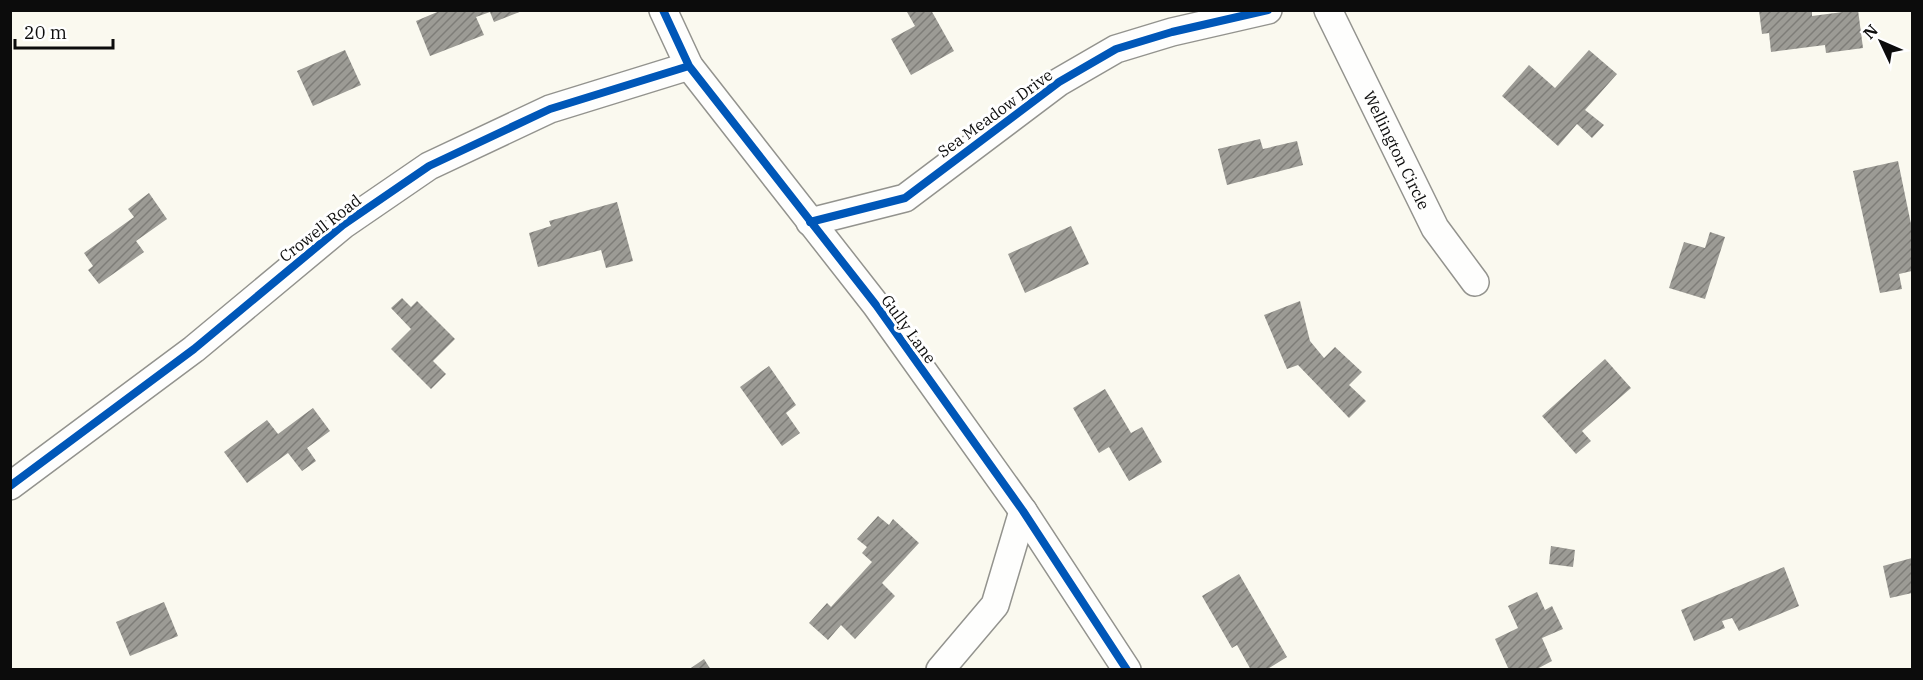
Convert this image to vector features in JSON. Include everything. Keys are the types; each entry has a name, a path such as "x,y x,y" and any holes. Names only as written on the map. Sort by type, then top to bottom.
{"street":[{"name":"Gully Lane","path":"663,10 688,66 876,305 1023,511 1126,669"},
{"name":"Sea Meadow Drive","path":"810,222 904,198 1059,82 1116,49 1172,32 1268,10"},
{"name":"Wellington Circle","path":"1328,10 1435,228 1475,282"},
{"name":"Crowell Road","path":"10,486 194,350 343,225 429,166 550,109 688,66"},
{"path":"940,669 995,605 1023,511"}],"building":[{"path":"442,10 522,11 494,22 490,12 476,17 484,35 430,56 416,21"},
{"path":"931,10 954,51 911,75 891,39 915,26 907,12"},
{"path":"1759,10 1812,10 1812,16 1858,10 1863,48 1826,53 1825,45 1771,52 1769,33 1762,34"},
{"path":"345,50 361,85 313,106 297,71"},
{"path":"1589,50 1617,74 1585,110 1604,125 1592,138 1577,124 1558,146 1502,96 1529,65 1555,88"},
{"path":"1260,139 1263,149 1297,141 1303,165 1227,185 1218,149"},
{"path":"1898,161 1912,229 1912,271 1899,274 1902,289 1880,293 1853,171"},
{"path":"149,193 167,219 136,241 144,252 99,284 88,270 93,266 84,253 134,217 128,209"},
{"path":"617,202 633,261 606,268 601,250 538,267 529,233 551,226 549,221"},
{"path":"1071,226 1089,264 1025,293 1008,254"},
{"path":"1710,232 1725,237 1705,299 1669,288 1684,242 1705,248"},
{"path":"402,298 411,307 417,301 455,339 433,361 446,374 431,389 391,349 411,329 391,308"},
{"path":"1300,301 1310,341 1324,358 1335,347 1362,372 1349,385 1366,401 1349,418 1298,365 1287,369 1264,315"},
{"path":"1605,359 1631,388 1582,431 1591,441 1576,454 1542,416"},
{"path":"769,366 796,405 786,413 800,433 782,446 740,387"},
{"path":"1105,389 1131,433 1142,427 1162,462 1129,481 1109,447 1099,453 1073,408"},
{"path":"313,408 330,431 307,448 316,461 302,471 288,453 247,483 224,452 267,420 278,434"},
{"path":"878,516 889,525 893,519 919,543 882,583 895,596 855,639 841,625 828,640 809,623 827,603 831,607 872,562 862,553 867,547 857,539"},
{"path":"1551,546 1575,550 1573,567 1549,564"},
{"path":"1912,558 1912,593 1890,598 1883,566"},
{"path":"1784,567 1799,606 1739,631 1732,618 1722,621 1725,628 1694,641 1681,610"},
{"path":"1239,574 1287,657 1266,670 1251,670 1237,645 1232,648 1202,596"},
{"path":"1537,592 1545,610 1552,606 1563,629 1542,638 1552,661 1535,670 1509,670 1495,639 1518,628 1508,606"},
{"path":"164,602 178,636 130,656 116,622"},
{"path":"704,659 711,670 688,670"}],"cycle path":[{"path":"663,10 689,66 876,305 1023,511 1127,670"},
{"path":"810,222 905,198 1059,82 1116,49 1172,32 1268,10"},
{"path":"10,486 194,349 343,225 429,166 550,109 689,66"}]}
